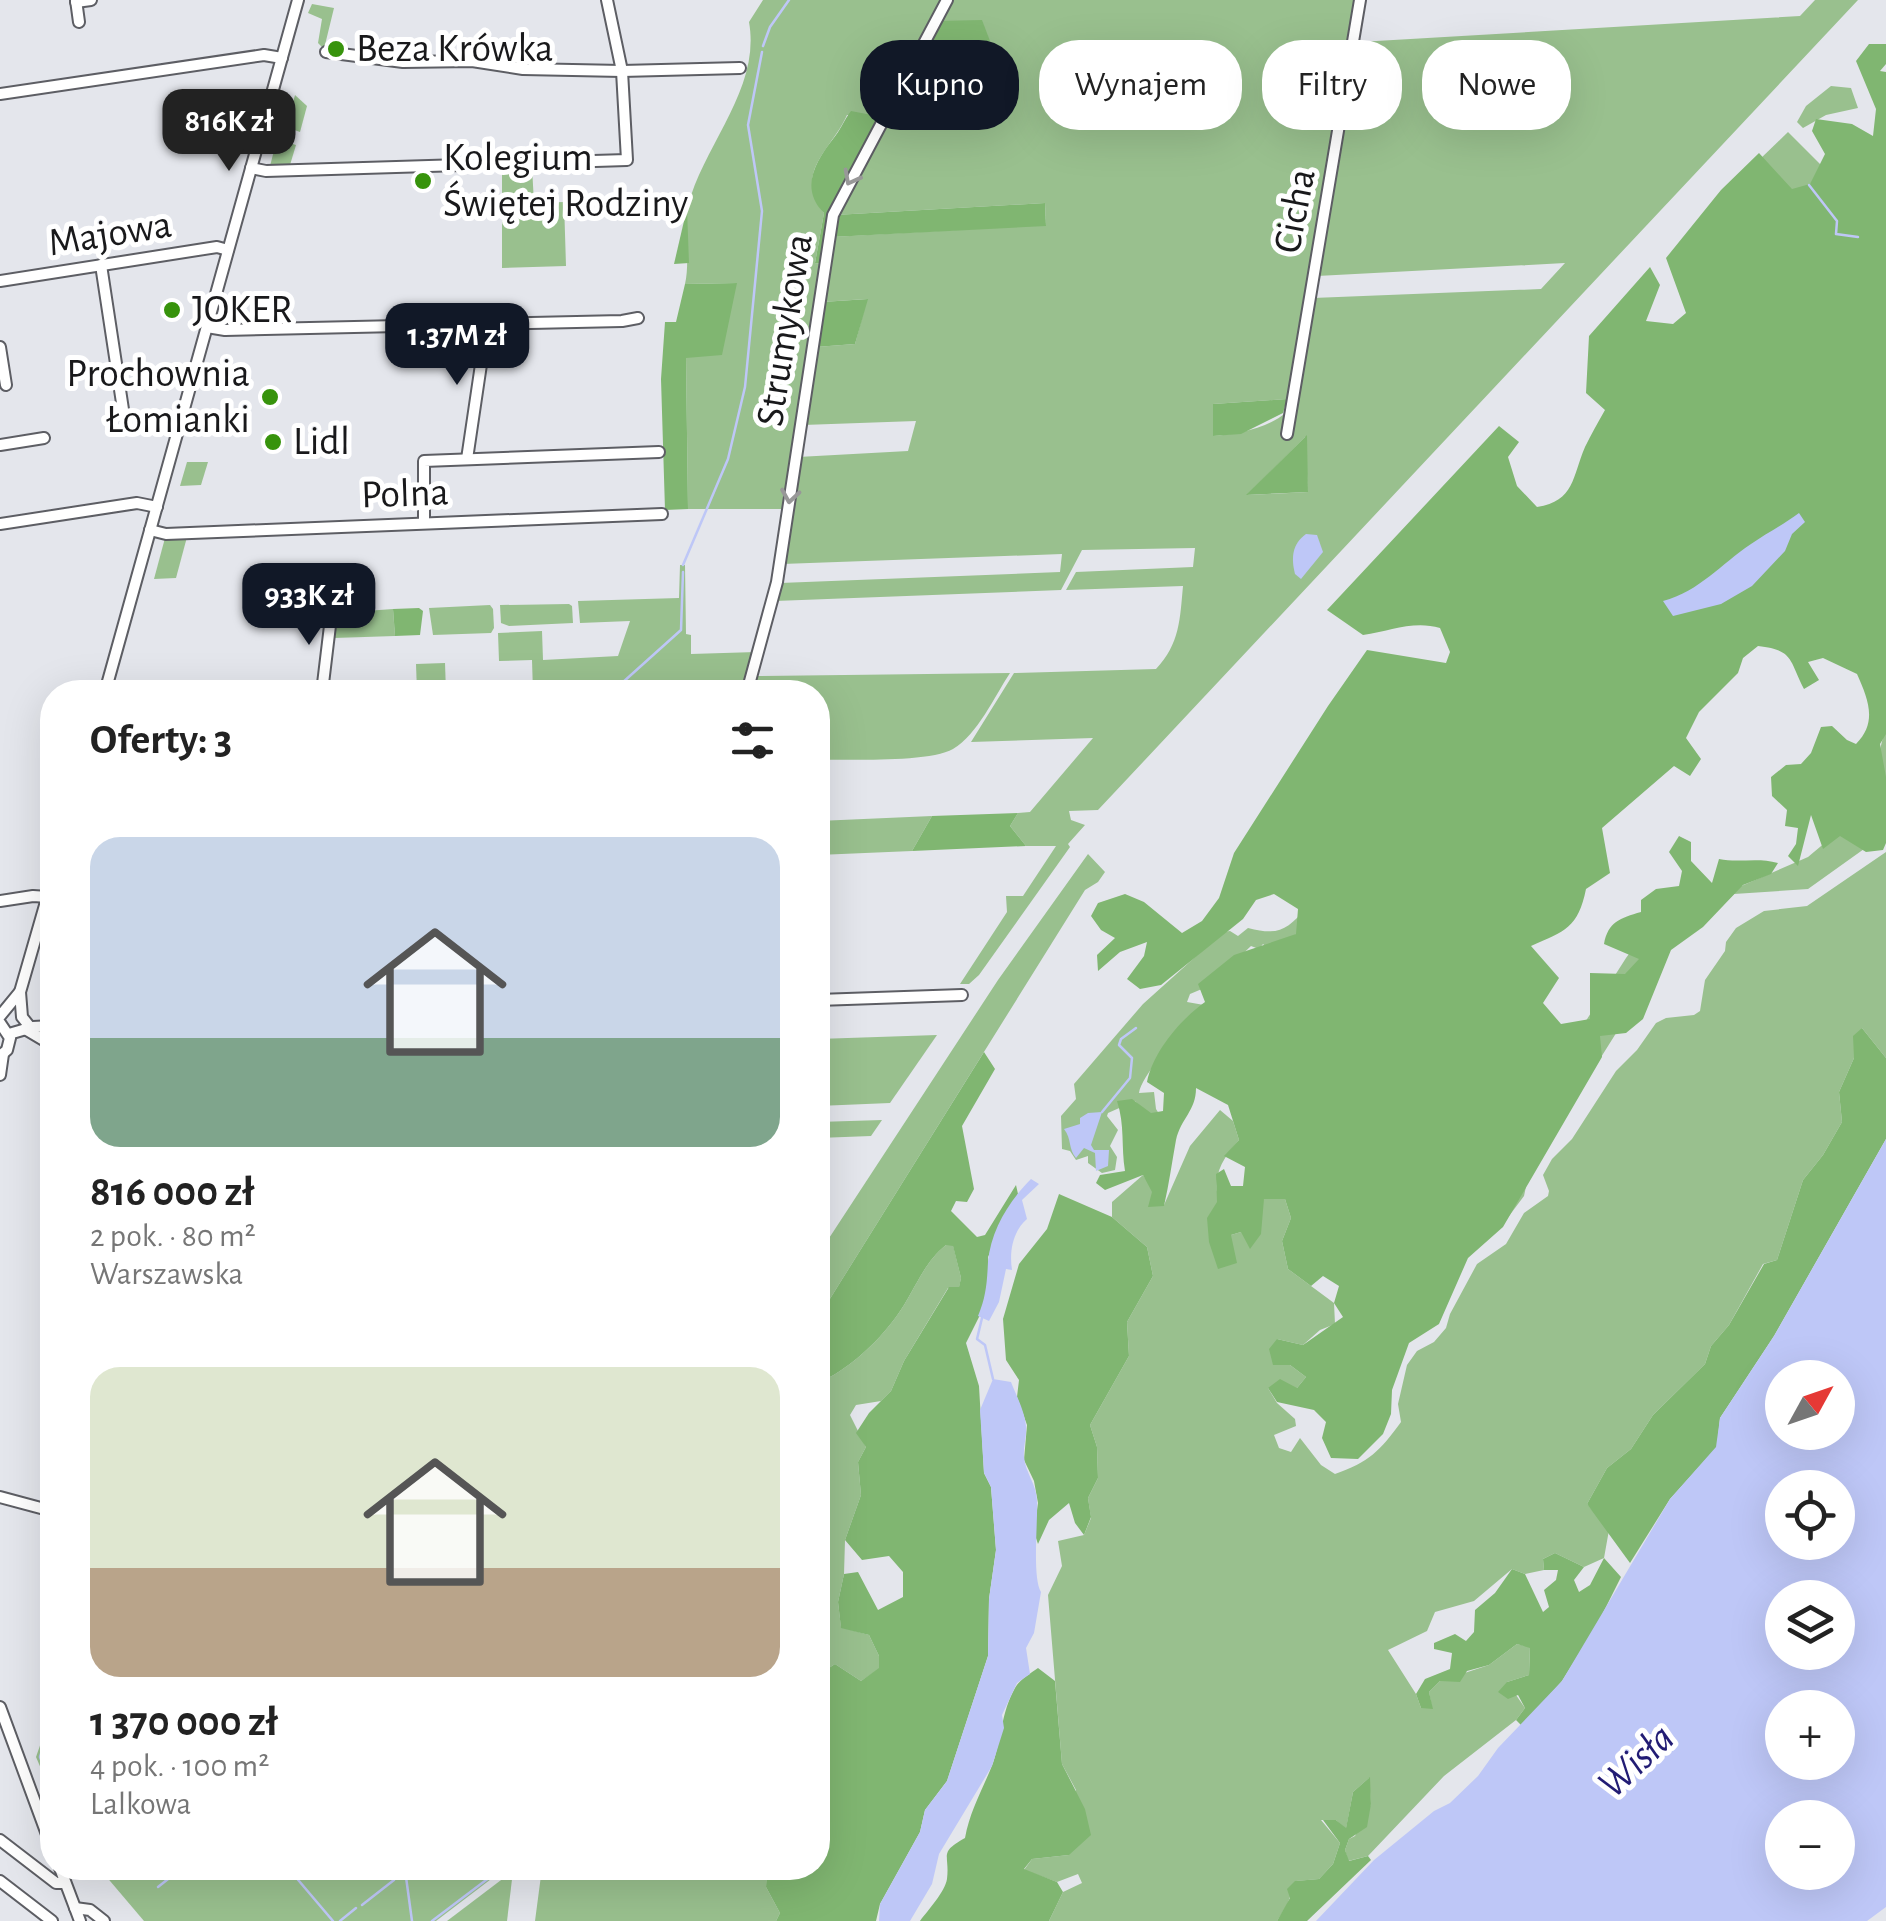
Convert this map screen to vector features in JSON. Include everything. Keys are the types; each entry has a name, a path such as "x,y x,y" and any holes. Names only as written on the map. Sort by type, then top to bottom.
{"street":[{"path":"80,22 76,1 91,0"},
{"path":"108,680 298,0"},
{"path":"251,168 266,171 627,160 622,72 607,0"},
{"name":"Strumykowa","path":"750,680 777,582 833,214 947,0"},
{"name":"Cicha","path":"1287,434 1360,0"},
{"path":"326,52 403,62 472,61 523,69 622,72 740,68"},
{"path":"0,94 264,56 282,58"},
{"name":"Majowa","path":"0,281 217,248 228,250"},
{"path":"101,265 124,416"},
{"path":"207,327 222,330 638,318"},
{"path":"467,458 487,324"},
{"path":"0,347 6,386"},
{"path":"0,445 44,438"},
{"path":"424,524 424,462 659,452"},
{"path":"0,524 139,503 157,506"},
{"name":"Polna","path":"150,530 166,534 662,514"},
{"path":"323,680 332,608"},
{"path":"0,901 40,896"},
{"path":"0,1075 1,1055 8,1046 4,1026 19,998 40,925"},
{"path":"830,1000 962,995"},
{"path":"19,998 22,1019 40,1037"},
{"path":"4,1026 40,1027"},
{"path":"0,1497 40,1508"},
{"path":"0,1707 40,1815"},
{"path":"0,1840 40,1871"},
{"path":"52,1880 65,1882 80,1921"},
{"path":"0,1881 52,1921"},
{"path":"75,1908 90,1910 104,1921"}],"green space":[{"path":"763,0 940,0 920,40 860,40 860,116 847,115 813,173 815,198 824,213 815,263 823,264 784,509 688,509 686,357 736,283 685,284 686,215 696,183 747,70 749,22"},
{"path":"951,0 1354,0 1351,40 1262,40 1262,130 1336,130 1287,399 1213,404 1213,436 1236,433 1282,416 1297,399 1313,298 1541,289 1565,263 1317,276 1343,130 1402,130 1402,40 1393,40 1800,16 1815,0 1858,0 1098,810 1069,811 1071,820 1085,825 979,975 969,984 960,984 1007,912 1006,896 1023,896 1056,846 1026,846 1010,826 1018,813 1030,812 1093,738 971,742 1014,673 1156,669 1174,640 1183,586 1066,590 1076,572 1193,567 1195,548 1082,550 1061,590 775,601 780,583 1060,572 1062,554 782,564 798,457 908,451 916,421 803,425 816,347 855,344 867,299 822,302 832,237 1046,225 1045,203 835,215 881,130 1019,130 1019,40 929,40","holes":["1305,437 1308,492 1248,495"]},
{"path":"312,4 334,8 324,49 318,43 322,19 308,13"},
{"path":"982,20 990,40 928,40 938,21"},
{"path":"1869,44 1886,44 1886,64 1880,71 1886,72 1886,734 1880,744 1886,777 1886,843 1883,850 1866,852 1840,836 1823,849 1811,815 1798,866 1788,856 1796,844 1798,828 1785,826 1787,810 1772,796 1771,777 1786,765 1801,764 1811,753 1821,727 1832,726 1856,744 1867,727 1869,710 1857,674 1823,658 1808,662 1819,680 1804,689 1784,654 1758,646 1743,658 1738,673 1699,712 1686,738 1701,759 1690,776 1674,766 1602,828 1610,873 1586,889 1579,912 1568,926 1531,946 1559,978 1543,1003 1561,1024 1590,1019 1590,973 1625,974 1639,959 1604,944 1606,937 1616,922 1641,912 1641,900 1656,889 1679,886 1682,871 1669,852 1679,836 1691,842 1691,861 1712,883 1719,859 1778,863 1771,874 1743,885 1703,927 1671,950 1643,1019 1626,1033 1600,1036 1602,1057 1503,1227 1468,1258 1439,1324 1409,1343 1392,1390 1391,1414 1383,1434 1358,1459 1331,1458 1322,1438 1326,1422 1314,1410 1277,1402 1268,1388 1280,1379 1297,1388 1306,1377 1290,1365 1273,1365 1269,1349 1277,1339 1303,1345 1343,1317 1334,1303 1339,1286 1323,1276 1311,1286 1288,1269 1282,1241 1291,1218 1285,1199 1264,1199 1261,1234 1250,1249 1241,1232 1231,1235 1237,1263 1218,1269 1209,1242 1207,1218 1217,1202 1216,1174 1224,1169 1231,1186 1243,1186 1245,1167 1224,1156 1239,1140 1228,1105 1196,1088 1194,1103 1176,1140 1164,1206 1148,1207 1152,1192 1143,1175 1105,1190 1096,1183 1100,1175 1125,1171 1117,1101 1132,1099 1151,1113 1163,1111 1164,1093 1147,1082 1150,1071 1169,1038 1205,1002 1198,984 1234,955 1296,934 1298,909 1274,894 1256,900 1243,919 1161,985 1140,989 1127,979 1144,956 1147,942 1120,952 1098,971 1097,955 1115,938 1101,930 1091,916 1098,903 1125,894 1144,902 1182,933 1202,921 1219,898 1234,853 1367,650 1446,663 1450,652 1440,628 1411,626 1363,635 1327,610 1499,426 1519,442 1508,457 1517,486 1537,507 1565,493 1605,410 1586,393 1589,336 1650,267 1660,285 1646,321 1673,324 1686,313 1666,258 1721,190 1759,153 1792,189 1810,184 1825,154 1812,131 1816,119 1852,124 1873,136 1876,109 1856,61"},
{"path":"1831,86 1851,88 1858,108 1826,115 1803,128 1797,122 1806,106"},
{"path":"295,95 307,106 300,132 286,127"},
{"path":"851,111 860,113 860,130 875,130 831,213 823,264 815,263 824,213 812,194 811,184 821,156"},
{"path":"1788,132 1823,167 1797,196 1758,161"},
{"path":"277,139 296,145 290,165 270,166"},
{"path":"532,167 534,203 564,202 566,266 502,268 502,168"},
{"path":"1045,203 1046,226 832,237 835,215"},
{"path":"687,208 689,263 674,264"},
{"path":"737,283 722,355 686,358 688,509 665,510 661,379 665,322 676,322 685,284"},
{"path":"868,299 855,344 816,347 822,302"},
{"path":"1287,399 1283,413 1241,434 1213,436 1213,404"},
{"path":"1307,435 1308,492 1246,495"},
{"path":"187,462 208,462 201,485 180,486"},
{"path":"187,537 176,578 154,579 165,538"},
{"path":"680,565 685,565 686,634 691,635 691,654 756,652 748,680 533,680 532,660 499,661 498,633 542,631 543,660 618,656 630,621 580,623 578,601 679,598"},
{"path":"569,604 573,623 501,623 500,605"},
{"path":"490,605 494,628 491,633 433,635 429,608"},
{"path":"393,609 395,636 334,638 339,613"},
{"path":"393,609 423,611 420,635 395,636"},
{"path":"445,663 446,680 417,680 416,664"},
{"path":"1010,673 978,725 953,749 907,758 830,760 830,680 754,680 755,676"},
{"path":"1886,675 1886,792 1864,849 1808,889 1734,894 1672,944 1528,1177 1524,1196 1500,1228 1582,1027 1626,958 1649,926 1808,857 1839,831 1878,758 1884,733"},
{"path":"1018,813 1010,826 1026,846 912,851 932,816"},
{"path":"932,816 912,851 830,854 830,820"},
{"path":"1886,852 1886,1058 1862,1028 1839,1092 1842,1122 1803,1180 1777,1260 1763,1264 1729,1325 1711,1346 1705,1364 1653,1415 1631,1449 1607,1468 1587,1504 1609,1530 1604,1558 1584,1567 1555,1553 1543,1559 1544,1570 1525,1574 1512,1569 1474,1601 1435,1612 1427,1631 1388,1650 1421,1708 1432,1708 1429,1692 1440,1681 1489,1665 1517,1644 1530,1647 1529,1675 1507,1682 1525,1708 1516,1720 1444,1776 1368,1856 1348,1861 1345,1850 1349,1839 1355,1836 1371,1804 1369,1778 1353,1792 1346,1829 1336,1820 1321,1820 1340,1843 1333,1864 1319,1879 1296,1881 1277,1921 1049,1921 1063,1892 1082,1883 1078,1874 1057,1882 1024,1870 1032,1859 1069,1855 1076,1790 1062,1764 1048,1595 1062,1566 1058,1541 1084,1535 1091,1518 1088,1498 1098,1478 1097,1447 1090,1425 1129,1356 1127,1322 1153,1276 1147,1247 1112,1217 1112,1202 1143,1175 1164,1205 1190,1146 1220,1110 1233,1121 1239,1140 1222,1164 1217,1185 1231,1235 1241,1232 1264,1199 1285,1199 1291,1218 1282,1241 1288,1269 1334,1303 1335,1324 1320,1330 1303,1345 1277,1339 1290,1365 1306,1377 1297,1388 1268,1388 1277,1403 1295,1419 1296,1426 1274,1435 1279,1448 1291,1452 1300,1438 1321,1465 1335,1474 1347,1470 1373,1454 1401,1422 1398,1404 1407,1365 1417,1351 1434,1342 1446,1328 1477,1264 1506,1244 1524,1213 1548,1196 1543,1175 1552,1159 1572,1139 1616,1071 1656,1023 1700,1011 1705,980 1736,928 1764,911 1807,906"},
{"path":"1088,854 1105,872 1085,890 830,1299 830,1237 998,980"},
{"path":"1307,907 1310,926 1270,950 1263,944 1259,949 1251,946 1209,986 1190,994 1187,1002 1204,1005 1157,1062 1139,1093 1154,1092 1161,1117 1158,1127 1135,1101 1108,1113 1118,1130 1110,1146 1117,1157 1115,1170 1102,1173 1088,1163 1088,1156 1076,1160 1070,1151 1062,1149 1061,1116 1076,1099 1074,1084 1143,1004 1223,932 1238,936 1248,928 1282,929"},
{"path":"1862,1028 1886,1058 1886,1139 1774,1336 1720,1418 1717,1447 1670,1499 1630,1563 1587,1504 1607,1468 1631,1449 1653,1415 1705,1364 1711,1346 1729,1325 1764,1264 1777,1260 1803,1180 1842,1122 1839,1092 1854,1058 1853,1036"},
{"path":"937,1035 890,1103 830,1106 830,1039"},
{"path":"984,1052 995,1069 962,1126 974,1189 967,1202 956,1201 951,1211 977,1237 985,1235 1016,1185 1018,1194 988,1257 991,1293 966,1343 979,1386 984,1473 991,1487 996,1550 989,1599 988,1656 947,1781 925,1810 920,1832 880,1904 876,1921 776,1921 780,1913 766,1887 766,1880 830,1880 830,1667 835,1664 861,1681 879,1668 879,1656 869,1635 841,1628 838,1602 844,1574 858,1572 878,1610 903,1597 903,1572 889,1556 862,1560 845,1540 861,1495 858,1462 866,1447 856,1433 891,1391 904,1361 949,1287 959,1287 961,1278 953,1246 946,1245 931,1261 896,1317 870,1346 830,1376 830,1299"},
{"path":"882,1120 871,1136 830,1138 830,1122"},
{"path":"1059,1194 1112,1217 1147,1247 1153,1276 1127,1322 1129,1356 1090,1425 1097,1447 1098,1478 1088,1498 1091,1517 1084,1535 1075,1523 1069,1503 1049,1520 1038,1544 1034,1532 1038,1503 1034,1481 1024,1460 1027,1425 1017,1397 1019,1380 1006,1360 1003,1319 1019,1264 1047,1229"},
{"path":"946,1245 953,1245 961,1278 959,1288 948,1288 904,1361 891,1391 881,1401 856,1405 850,1415 866,1447 858,1462 861,1495 845,1540 838,1602 841,1627 869,1635 879,1656 879,1669 861,1681 835,1664 830,1667 830,1377 880,1337"},
{"path":"1555,1553 1584,1567 1574,1580 1579,1592 1590,1585 1604,1558 1621,1577 1562,1681 1522,1726 1516,1720 1525,1708 1518,1695 1508,1699 1498,1692 1507,1682 1529,1675 1530,1648 1517,1644 1489,1665 1467,1671 1460,1682 1440,1681 1429,1692 1433,1709 1421,1708 1416,1694 1425,1679 1450,1669 1452,1653 1434,1649 1434,1643 1455,1634 1466,1641 1474,1632 1475,1610 1495,1593 1512,1569 1525,1574 1543,1612 1549,1607 1544,1590 1556,1580 1558,1570 1544,1570 1543,1559"},
{"path":"1038,1668 1055,1681 1062,1764 1085,1809 1091,1835 1069,1855 1032,1859 1024,1869 1057,1882 1063,1892 1049,1921 920,1921 946,1884 948,1851 965,1838 993,1763 1010,1697 1020,1682"},
{"path":"1370,1777 1367,1827 1349,1839 1345,1850 1349,1861 1368,1856 1371,1860 1307,1921 1277,1921 1290,1898 1287,1889 1295,1881 1319,1879 1333,1864 1340,1843 1323,1820 1336,1820 1346,1828 1353,1792"},
{"path":"109,1880 490,1880 436,1921 144,1921"},
{"path":"501,1880 512,1880 507,1921 447,1921"},
{"path":"540,1880 766,1880 766,1887 780,1913 776,1921 535,1921"}],"water":[{"path":"1799,513 1805,522 1792,534 1785,551 1752,586 1721,604 1673,616 1663,601 1699,584"},
{"path":"1306,534 1317,535 1323,552 1301,579 1295,574 1293,557 1295,547"},
{"path":"1102,1112 1091,1145 1094,1150 1109,1150 1108,1166 1096,1171 1095,1153 1084,1148 1076,1158 1064,1129 1080,1124 1080,1118 1088,1113"},
{"name":"Wisła","path":"1886,1139 1886,1907 1867,1921 1316,1921 1374,1860 1434,1811 1450,1803 1478,1776 1498,1748 1562,1681 1670,1499 1716,1447 1720,1418 1774,1336"},
{"path":"1031,1179 1039,1184 1022,1200 1027,1219 1015,1235 1012,1270 1006,1269 999,1302 989,1321 978,1316 993,1239 1009,1206"},
{"path":"993,1379 1011,1382 1020,1404 1026,1426 1025,1463 1036,1495 1036,1562 1041,1592 1034,1633 1026,1648 1030,1674 1017,1683 1002,1715 1004,1728 992,1766 939,1854 932,1884 910,1921 879,1921 880,1904 920,1832 925,1810 947,1781 988,1656 989,1599 996,1550 991,1487 984,1473 980,1410"}],"waterway":[{"path":"763,46 770,27 789,0"},
{"path":"683,565 728,459 745,387 762,211 748,125 762,52"},
{"path":"1809,185 1837,221 1836,234 1858,237"},
{"path":"625,680 681,630 683,572"},
{"path":"1102,1112 1130,1078 1132,1058 1119,1045 1136,1028"},
{"path":"982,1318 977,1339 985,1345 993,1379"},
{"path":"158,1887 167,1880"},
{"path":"298,1880 333,1921"},
{"path":"362,1905 394,1880"},
{"path":"406,1880 412,1921"},
{"path":"432,1921 486,1880"},
{"path":"340,1921 356,1908"}],"place":[{"name":"Beza Krówka","path":"336,49"},
{"name":"Kolegium Świętej Rodziny","path":"423,181"},
{"name":"JOKER","path":"172,310"},
{"name":"Prochownia Łomianki","path":"270,397"},
{"name":"Lidl","path":"273,442"}]}
